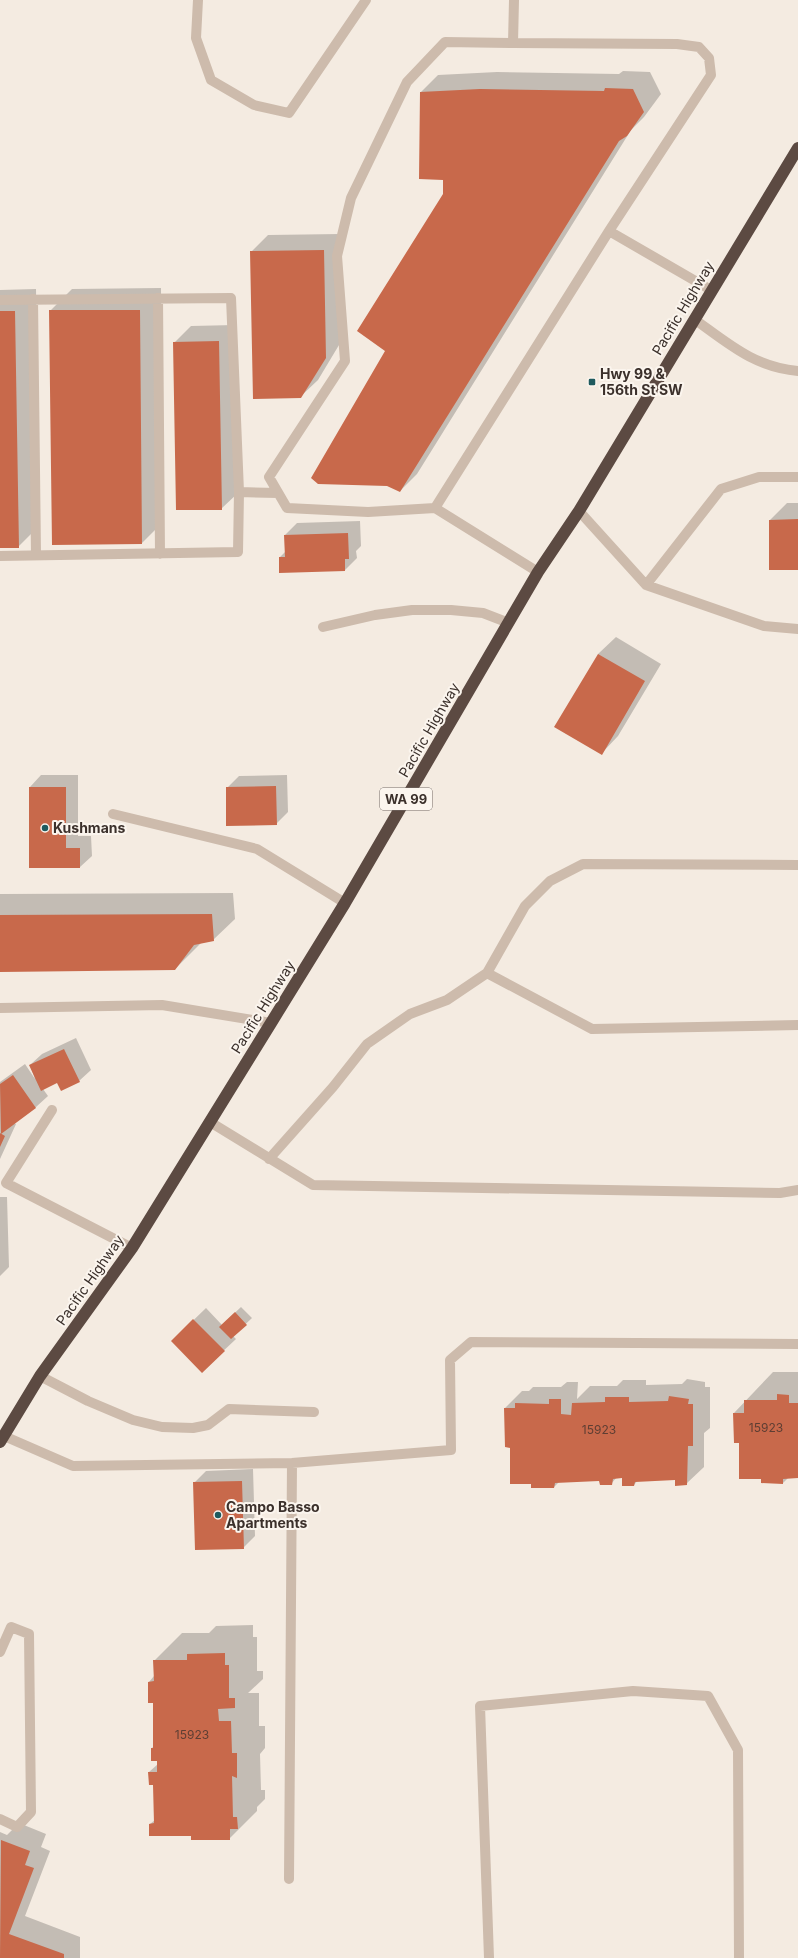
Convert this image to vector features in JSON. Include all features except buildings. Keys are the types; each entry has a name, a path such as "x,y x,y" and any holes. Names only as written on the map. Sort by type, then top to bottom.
{"highway":[{"name":"Pacific Highway","path":"2,1439 40,1376 132,1248 210,1122 345,903 538,572 579,511 798,148"}],"lane":[{"path":"198,0 196,38 211,80 254,105 289,113 366,0"},
{"path":"513,43 514,0"},
{"path":"435,508 609,231 711,74 710,58 699,47 677,44 445,42 407,82 351,198 337,256 344,361 269,477 287,508 368,512 435,508 538,572"},
{"path":"609,231 712,290"},
{"path":"158,298 160,554"},
{"path":"0,300 231,298 239,492 238,552 0,556"},
{"path":"33,300 36,555"},
{"path":"694,319 753,360 780,370 798,371"},
{"path":"646,585 721,488 759,477 798,477"},
{"path":"239,492 278,493"},
{"path":"579,511 646,585 764,626 798,629"},
{"path":"323,628 375,615 412,610 451,610 483,613 509,623"},
{"path":"113,814 257,848 345,903"},
{"path":"269,1158 333,1087 367,1044 410,1014 447,1000 487,973 525,906 550,881 583,864 798,865"},
{"path":"487,973 592,1029 798,1025"},
{"path":"0,1008 162,1005 271,1023"},
{"path":"52,1110 3,1183 132,1248"},
{"path":"210,1122 313,1185 780,1192 798,1190"},
{"path":"2,1439 73,1466 292,1463 451,1450 450,1360 471,1342 798,1344"},
{"path":"40,1376 88,1401 133,1420 162,1427 194,1428 208,1425 229,1409 314,1412"},
{"path":"289,1879 292,1463"},
{"path":"0,1652 11,1627 29,1634 31,1812 16,1827 0,1819"},
{"path":"489,1958 480,1706 633,1691 708,1696 738,1750 739,1958"}],"place":[{"name":"Hwy 99 & 156th St SW","path":"592,382"},
{"name":"Kushmans","path":"45,828"},
{"name":"Campo Basso Apartments","path":"218,1515"}]}
